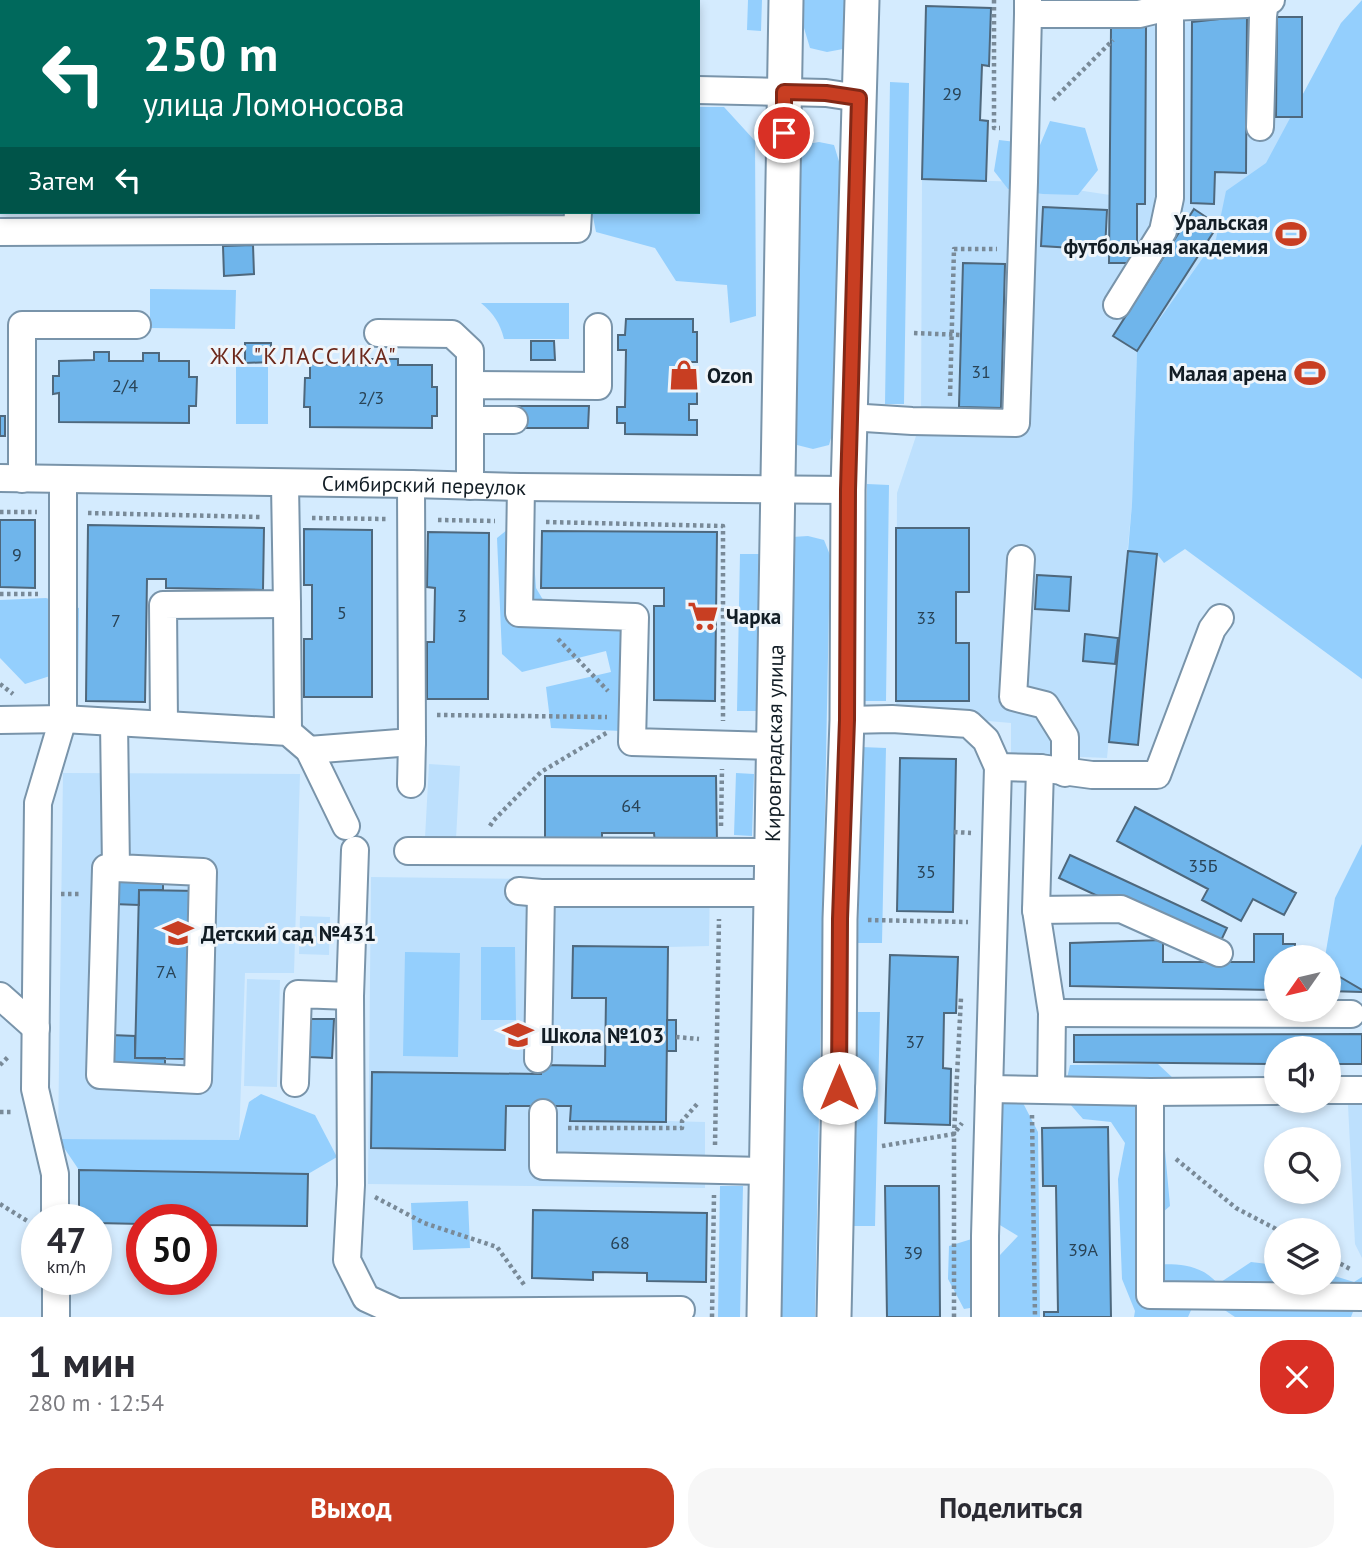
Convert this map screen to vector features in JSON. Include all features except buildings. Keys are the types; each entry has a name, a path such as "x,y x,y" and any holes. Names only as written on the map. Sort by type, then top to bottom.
{"main road":[{"name":"Кировградская улица","path":"765,1317 786,0"},
{"path":"834,1317 840,919 847,720 849,417 862,0"}],"street":[{"path":"849,417 1016,422 1028,7 1113,7 1139,14 1168,5 1258,1 1263,16 1260,127"},
{"path":"1117,305 1163,231 1170,198 1168,5"},
{"path":"700,90 826,93 859,98"},
{"path":"0,232 578,229 578,214"},
{"path":"11,479 22,325 136,325"},
{"path":"470,385 598,386 598,327"},
{"path":"378,333 452,334 470,351 470,486"},
{"path":"470,420 514,420"},
{"name":"Симбирский переулок","path":"11,479 848,490"},
{"path":"55,1204 55,1174 35,1089 37,893 38,803 63,719 63,480"},
{"path":"285,484 288,732"},
{"path":"411,484 411,784"},
{"path":"521,487 519,613 635,617 632,742 774,746"},
{"path":"1021,559 1013,697 1045,705 1065,737 1052,770 1036,910 1052,1013 1041,1089"},
{"path":"164,724 163,605 287,604"},
{"path":"998,767 1092,775 1157,775 1212,629 1220,618"},
{"path":"0,720 63,719 288,732 309,750 351,838 351,1185 347,1260 366,1297 397,1315 619,1314 681,1310"},
{"path":"847,720 892,719 969,724 986,740 998,767 985,1317"},
{"path":"114,722 116,868"},
{"path":"309,750 412,742"},
{"path":"408,851 772,852"},
{"path":"106,868 116,868 202,872 198,1080 100,1075 106,868"},
{"path":"538,1059 530,892 771,893"},
{"path":"1036,910 1121,909 1219,953"},
{"path":"295,1083 298,994 350,996"},
{"path":"0,996 36,1028"},
{"path":"1052,1013 1351,1014"},
{"path":"989,1088 1150,1092 1264,1091"},
{"path":"1341,1090 1362,1090"},
{"path":"1150,1092 1150,1295 1362,1297"},
{"path":"543,1120 543,1166 767,1171"},
{"path":"55,1295 55,1317"}],"path":[{"path":"949,421 954,249 1022,249"},
{"path":"914,333 961,335"},
{"path":"0,512 723,526 721,852"},
{"path":"0,594 64,594"},
{"path":"533,613 632,717"},
{"path":"412,714 632,717"},
{"path":"476,851 494,821 541,772 632,717"},
{"path":"37,893 106,895"},
{"path":"712,1317 720,893"},
{"path":"840,919 994,923"},
{"path":"954,1317 954,1134 961,998"},
{"path":"676,1037 699,1038"},
{"path":"882,1146 954,1134 989,1088"},
{"path":"1035,1317 1041,1089"},
{"path":"543,1120 682,1128 682,1121 698,1103"},
{"path":"351,1185 424,1223 497,1247 525,1286 537,1286"},
{"path":"0,1204 21,1216"},
{"path":"1341,1264 1362,1275"}],"shaded area":[{"path":"748,0 762,0 761,31 747,30"},
{"path":"804,0 849,0 849,32 843,49 827,52 810,48 804,28"},
{"name":"Уральская футбольная академия","path":"1362,0 1362,679 1185,549 1164,563 1157,554 1128,551 1137,351 1216,239 1226,191 1266,163 1341,23"},
{"path":"1247,16 1302,17 1302,117 1137,351 1132,504 1107,758 1011,754 1011,723 896,713 897,493 921,421 922,179 1024,182 1110,195 1111,27 1146,27"},
{"path":"890,82 909,83 904,404 885,404"},
{"path":"700,107 724,107 755,141 756,316 730,323 727,285 676,281 655,248 596,232 592,214 700,214"},
{"path":"1050,121 1085,128 1098,170 1078,195 1008,189 994,171 999,140 1040,145"},
{"path":"819,142 834,145 841,168 835,424 829,445 813,449 797,445 790,422 796,170 802,145"},
{"path":"150,289 236,290 235,329 150,328"},
{"path":"481,303 569,303 569,339 504,339 496,319"},
{"path":"236,367 268,367 268,424 236,424"},
{"path":"867,484 889,485 886,701 863,701"},
{"path":"512,526 533,547 536,588 555,620 615,623 644,645 647,714 622,731 551,728 546,687 611,672 606,651 522,672 502,654 497,538"},
{"path":"808,536 824,540 830,555 815,1317 772,1317 792,537"},
{"path":"740,554 765,554 762,711 737,711"},
{"path":"46,598 79,608 78,689 50,676 25,684 0,658 0,600"},
{"path":"861,747 886,748 882,943 858,943"},
{"path":"429,764 460,766 456,839 425,838"},
{"name":"Детский сад №431","path":"63,773 300,774 294,973 245,973 239,1140 58,1139"},
{"path":"736,773 754,774 752,836 734,835"},
{"path":"1362,844 1362,990 1341,978 1341,945 1327,945 1335,898"},
{"name":"Школа №103","path":"371,877 710,881 709,946 668,947 666,1121 705,1122 705,1188 368,1184"},
{"path":"300,916 330,917 329,955 299,954"},
{"path":"481,947 515,947 516,1020 481,1020"},
{"path":"405,952 460,953 458,1057 403,1056"},
{"path":"247,979 280,980 277,1087 244,1086"},
{"path":"858,1012 880,1012 875,1226 853,1226"},
{"path":"1158,1064 1175,1080 1166,1087 1162,1117 1170,1206 1140,1232 1141,1265 1172,1264 1192,1267 1210,1276 1218,1284 1251,1262 1264,1264 1264,1295 1341,1295 1341,1278 1354,1282 1362,1277 1362,1288 1351,1317 1235,1317 1217,1305 1192,1308 1188,1317 1134,1317 1135,1311 1122,1279 1118,1179 1125,1143 1111,1122 1083,1119 1063,1096 1070,1065"},
{"path":"261,1094 315,1115 337,1157 308,1174 79,1170 58,1139 239,1140 249,1102"},
{"path":"1002,1095 1023,1103 1038,1132 1040,1317 999,1317 993,1304 964,1309 948,1279 949,1246 975,1238 1000,1255 1018,1236 980,1213"},
{"path":"1362,1104 1362,1258 1355,1244 1348,1105"},
{"path":"720,1186 743,1186 740,1317 718,1317"},
{"path":"468,1201 470,1248 413,1250 411,1203"}],"place":[{"name":"Уральская футбольная академия","path":"1291,234"},
{"name":"Малая арена","path":"1310,373"},
{"name":"Ozon","path":"684,375"},
{"name":"Чарка","path":"703,616"},
{"name":"Детский сад №431","path":"178,933"},
{"name":"Школа №103","path":"518,1035"}],"district":[{"name":"ЖК \"КЛАССИКА\"","path":"304,355"}],"route":[{"path":"784,133 784,92 826,93 859,98 849,417 847,720 840,919 839,1088"}]}
